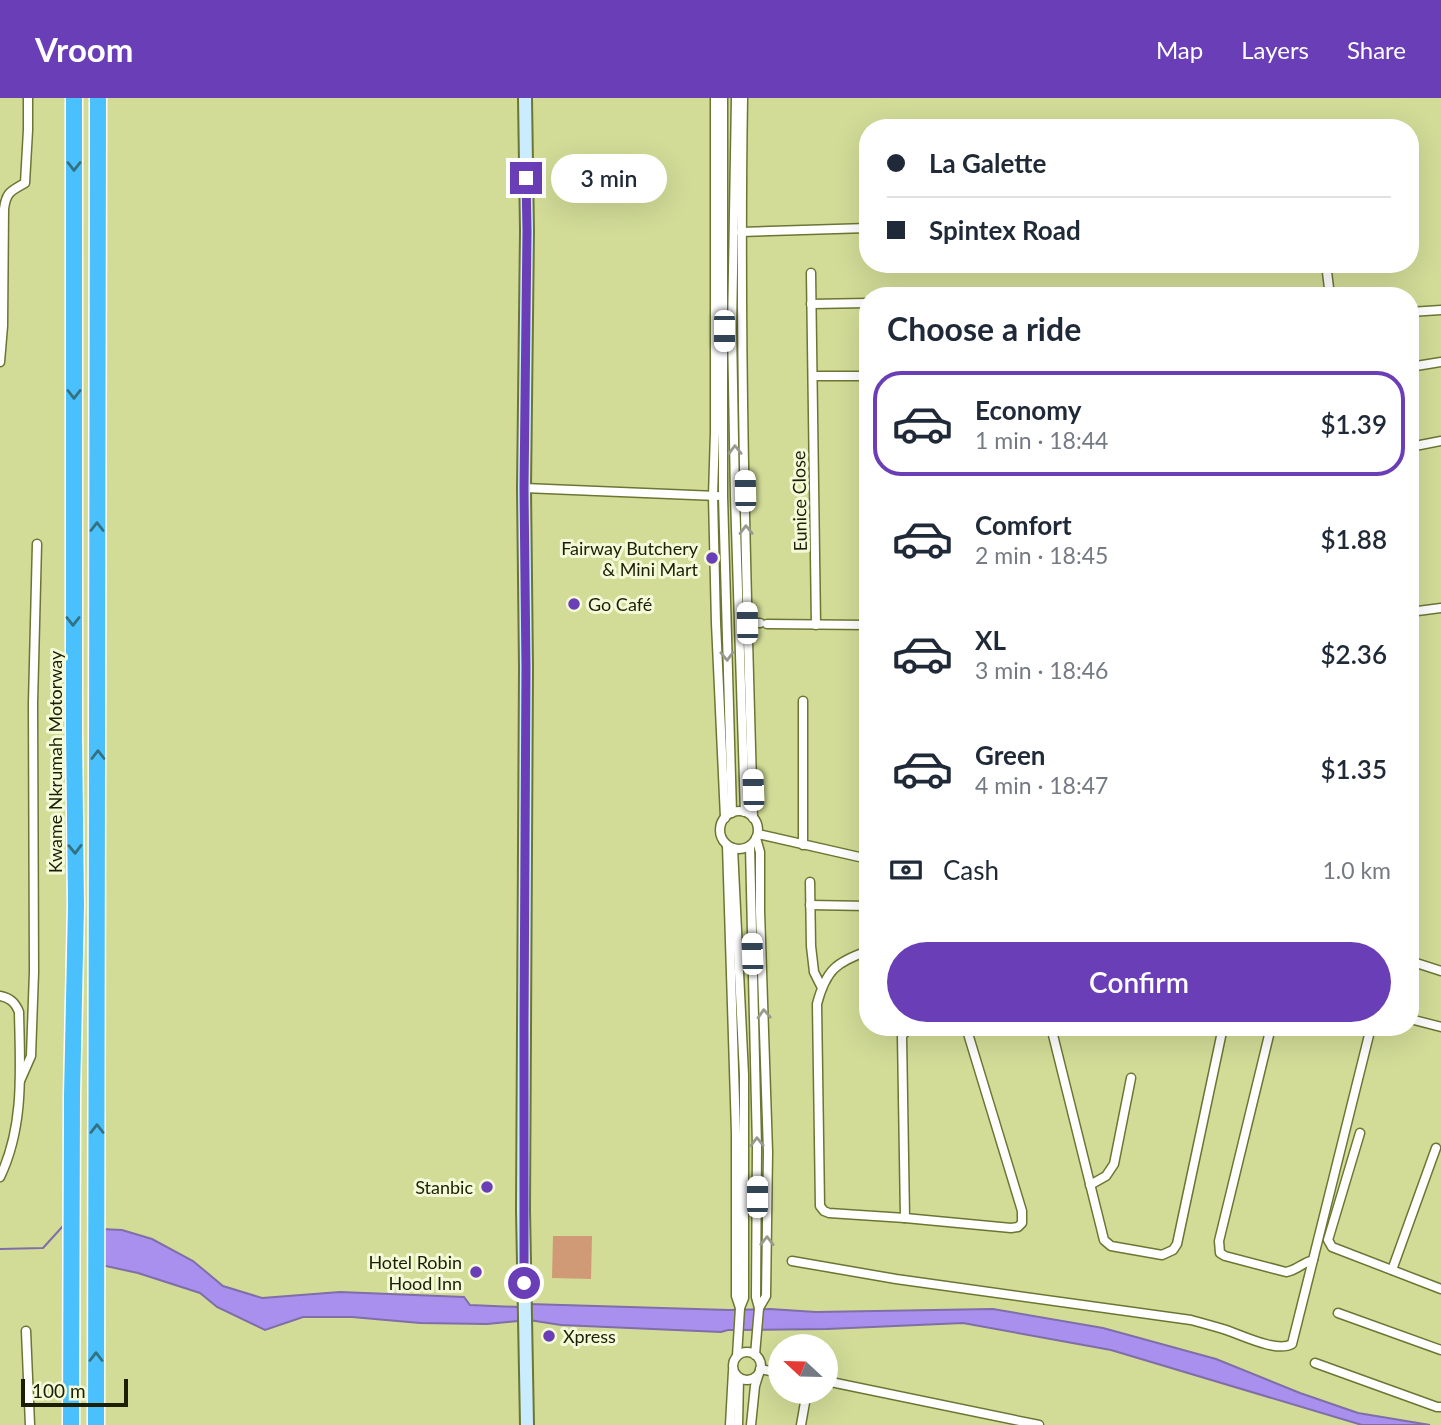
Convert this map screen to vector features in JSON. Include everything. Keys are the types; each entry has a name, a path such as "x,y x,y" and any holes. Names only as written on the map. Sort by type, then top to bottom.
{"highway":[{"name":"Kwame Nkrumah Motorway","path":"71,1425 72,1096 76,905 74,98"},
{"path":"96,1425 98,98"}],"main road":[{"path":"525,98 527,231 524,488 524,1326 527,1425"}],"street":[{"path":"0,362 4,209 8,194 25,183 28,98"},
{"path":"715,98 718,496"},
{"path":"723,98 716,623 728,815 721,825 720,834 730,847 736,1133 736,1296 740,1308 737,1356 733,1363 738,1425"},
{"path":"736,98 732,329 745,813"},
{"path":"743,98 741,232 747,623 753,818 757,825 754,839 760,852 768,1152 766,1296 759,1308 755,1355"},
{"path":"741,232 859,228"},
{"name":"Eunice Close","path":"811,273 816,625"},
{"path":"811,304 859,303"},
{"path":"1419,311 1441,310"},
{"path":"1419,366 1441,362"},
{"path":"813,376 859,376"},
{"path":"1419,445 1441,441"},
{"path":"524,488 735,496"},
{"path":"20,1081 31,1056 34,972 33,703 37,544"},
{"path":"1419,611 1441,608"},
{"path":"747,623 859,625"},
{"path":"803,701 803,845"},
{"path":"728,815 745,813 753,818"},
{"path":"730,847 742,849 754,839 803,845 859,857"},
{"path":"810,882 811,946 814,972 821,986"},
{"path":"810,905 859,906"},
{"path":"859,954 834,967 821,986 817,1004 820,1206 824,1211 1011,1228 1022,1223 1022,1211 969,1036"},
{"path":"1419,964 1441,971"},
{"path":"0,996 15,1003 19,1012 20,1081 17,1124 0,1177"},
{"path":"1419,1021 1441,1027"},
{"path":"902,1036 905,1218"},
{"path":"1053,1036 1101,1232 1111,1247 1162,1255 1173,1250 1177,1244 1221,1036"},
{"path":"1269,1036 1219,1241 1220,1253 1286,1272 1313,1260"},
{"path":"792,1261 896,1279 1191,1320 1269,1345 1287,1347 1292,1344 1294,1337 1369,1036"},
{"path":"1090,1185 1106,1176 1114,1164 1131,1078"},
{"path":"1360,1133 1328,1240 1332,1247 1441,1289"},
{"path":"1392,1270 1436,1148"},
{"path":"1338,1313 1441,1350"},
{"path":"26,1331 30,1425"},
{"path":"737,1356 744,1352 755,1355 760,1362 751,1425"},
{"path":"1315,1363 1437,1407 1441,1406"},
{"path":"736,1375 743,1380 752,1379 760,1371"},
{"path":"760,1371 768,1372"},
{"path":"730,1425 736,1375"},
{"path":"838,1383 1039,1425"},
{"path":"801,1425 805,1404"}],"shaded area":[{"path":"101,1229 122,1230 152,1239 193,1261 223,1286 262,1298 340,1292 464,1297 470,1305 519,1307 529,1304 816,1312 993,1309 1103,1328 1216,1359 1358,1413 1430,1425 1362,1425 1111,1350 963,1323 721,1332 561,1325 529,1320 487,1324 303,1317 265,1330 217,1307 200,1293 138,1273 101,1265"},
{"path":"553,1236 592,1236 591,1279 552,1278"}],"waterway":[{"path":"0,1249 43,1248 63,1226"}],"place":[{"name":"Fairway Butchery & Mini Mart","path":"712,558"},
{"name":"Go Café","path":"574,604"},
{"name":"Stanbic","path":"487,1187"},
{"name":"Hotel Robin Hood Inn","path":"476,1272"},
{"name":"Xpress","path":"549,1336"}],"route":[{"path":"524,1283 526,178"}]}
